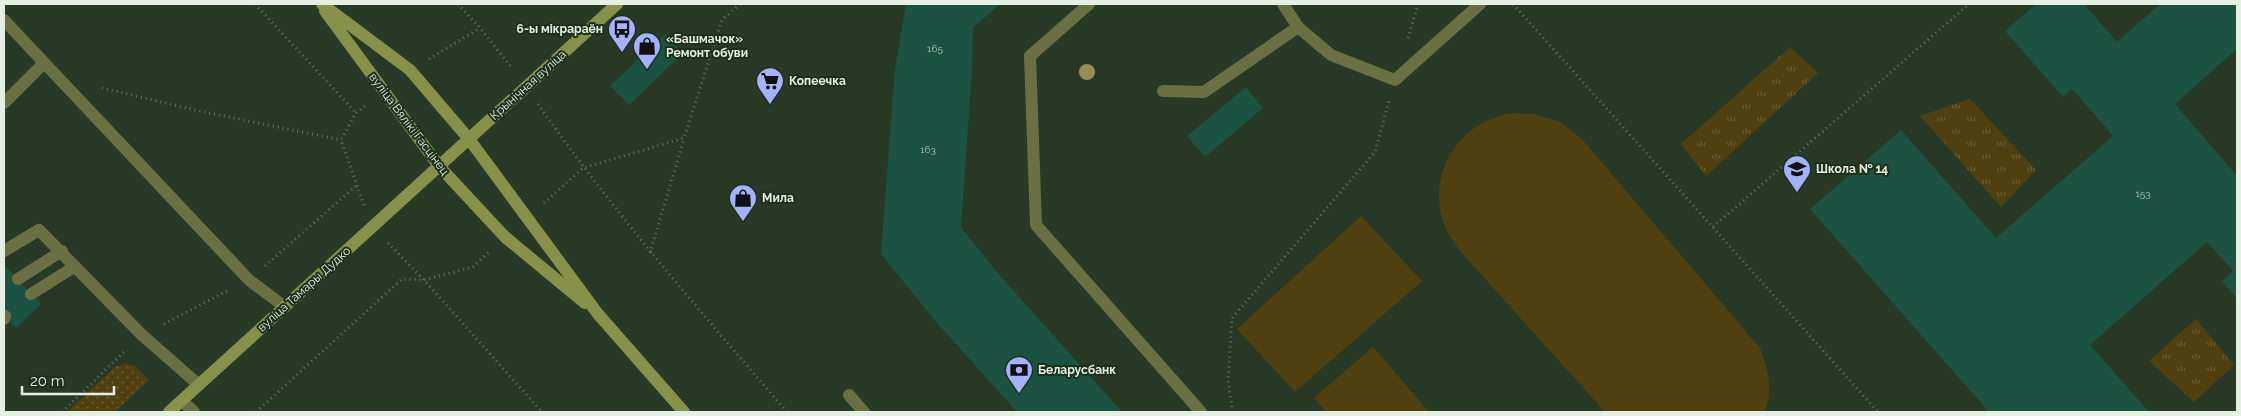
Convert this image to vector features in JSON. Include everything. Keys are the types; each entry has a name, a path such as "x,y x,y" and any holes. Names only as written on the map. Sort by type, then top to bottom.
{"main road":[{"name":"вуліца Вялікі Гасцінец","path":"321,4 410,70 468,139 528,217 598,314 684,412"},
{"name":"вуліца Вялікі Гасцінец","path":"321,4 439,166 505,238 598,314"},
{"name":"Крынічная вуліца","path":"439,166 617,4"},
{"name":"вуліца Тамары Дудко","path":"169,412 439,166"}],"lane":[{"path":"1089,4 1030,56 1036,225 1201,412"},
{"path":"1283,4 1298,28 1331,55 1395,80 1480,4"},
{"path":"4,20 249,280 285,307"},
{"path":"1163,91 1204,92 1298,28"},
{"path":"4,103 44,63"},
{"path":"4,251 39,230 62,251 74,267 142,335 199,385"},
{"path":"18,279 62,251"},
{"path":"31,294 74,267"},
{"path":"849,395 864,412"},
{"path":"182,401 194,412"}],"path":[{"path":"255,4 356,113"},
{"path":"650,253 722,20 740,4"},
{"path":"1233,412 1228,383 1232,318 1375,152 1418,4"},
{"path":"1513,4 1878,412"},
{"path":"1713,227 1969,4"},
{"path":"102,88 195,110 342,140"},
{"path":"528,217 583,168 684,138"},
{"path":"583,168 650,253 787,412"},
{"path":"62,412 142,335 249,280 356,186"},
{"path":"256,412 402,279 424,280 473,267 505,238"},
{"path":"424,280 542,412"}],"green space":[{"path":"1790,47 1818,73 1706,176 1681,144"},
{"path":"1970,99 2036,170 2001,207 1920,116"},
{"path":"1510,114 1534,114 1560,122 1582,139 1760,348 1769,380 1769,397 1764,412 1605,412 1461,252 1448,232 1440,208 1439,192 1441,177 1446,163 1463,138 1488,120"},
{"path":"1361,216 1422,281 1295,392 1237,329"},
{"path":"2196,319 2234,365 2194,402 2149,361"},
{"path":"1373,347 1429,412 1326,412 1314,398"},
{"path":"126,364 135,366 149,380 115,412 67,412 116,366"}],"building":[{"path":"906,4 1000,4 973,28 972,71 961,227 996,271 1122,412 1017,412 937,323 881,254 895,69"},
{"path":"2036,4 2084,4 2117,42 2160,4 2237,4 2237,49 2175,104 2237,176 2237,299 2222,281 2233,271 2207,242 2090,345 2149,412 1989,412 1810,209 1901,130 1996,238 2113,136 2072,89 2063,97 2005,31"},
{"name":"«Башмачок» Ремонт обуви","path":"665,34 683,53 629,105 610,86"},
{"path":"1246,87 1263,108 1205,157 1187,136"},
{"path":"4,264 41,304 16,328 4,315"}],"place":[{"name":"6-ы мікрараён","path":"622,53"},
{"name":"«Башмачок» Ремонт обуви","path":"647,70"},
{"name":"Копеечка","path":"770,105"},
{"name":"Школа № 14","path":"1797,193"},
{"name":"Мила","path":"743,222"},
{"name":"Беларусбанк","path":"1019,394"}]}
